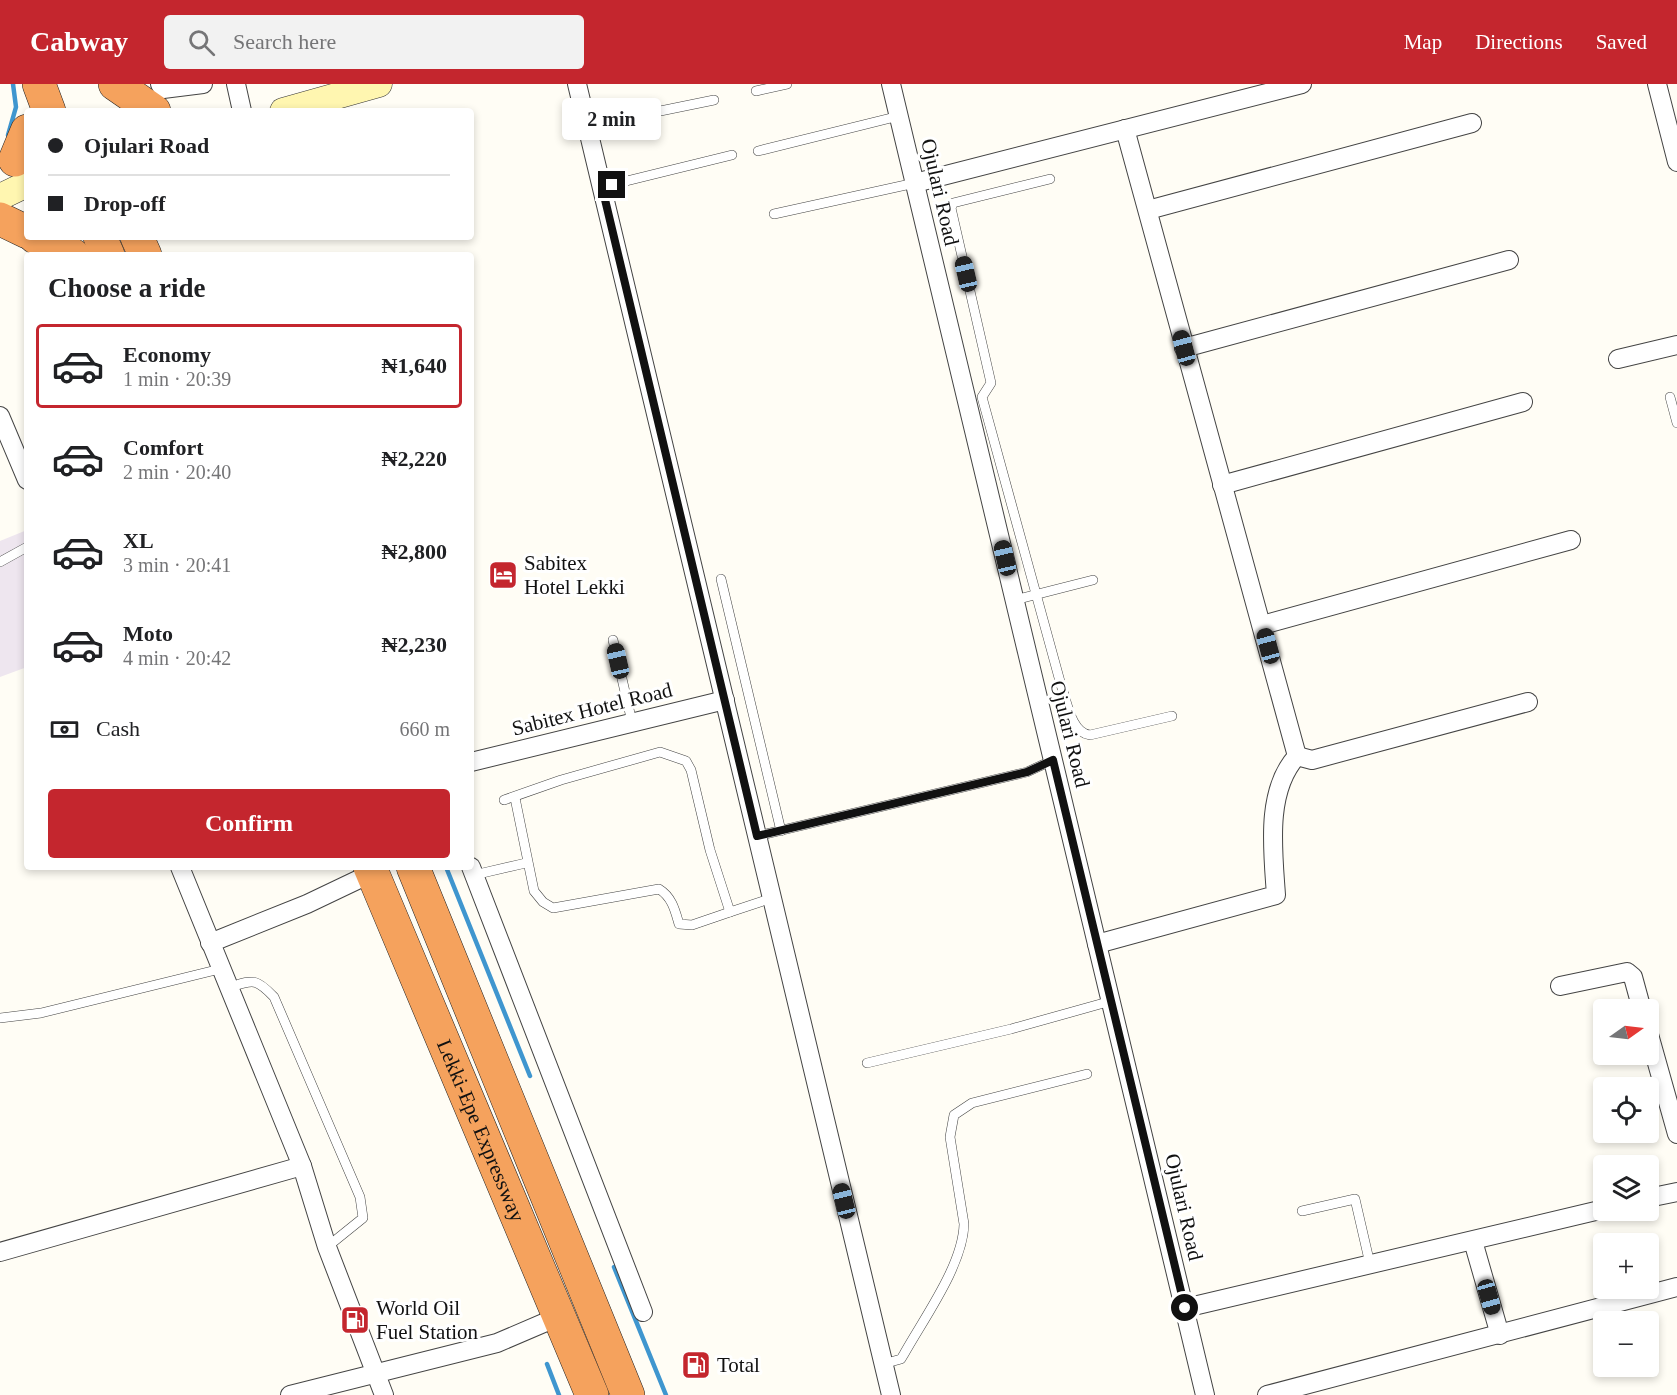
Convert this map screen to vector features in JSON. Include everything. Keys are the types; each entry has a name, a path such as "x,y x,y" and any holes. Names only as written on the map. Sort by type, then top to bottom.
{"highway":[{"path":"34,108 39,84"},
{"path":"39,84 48,108"},
{"path":"63,84 72,108"},
{"path":"102,84 110,108"},
{"path":"115,84 150,108"},
{"path":"0,219 24,231"},
{"path":"41,240 67,252"},
{"name":"Lekki-Epe Expressway","path":"371,870 592,1395"},
{"name":"Lekki-Epe Expressway","path":"414,870 628,1395"}],"main road":[{"path":"294,108 379,84"},
{"path":"0,197 19,161"}],"street":[{"path":"160,84 163,89 203,84"},
{"path":"237,84 241,108"},
{"path":"577,84 891,1395"},
{"name":"Ojulari Road","path":"891,84 1205,1395"},
{"path":"915,183 1302,84"},
{"path":"1658,84 1677,162"},
{"path":"1148,210 1472,123"},
{"path":"1125,129 1297,756"},
{"path":"1184,348 1509,261"},
{"path":"1618,359 1677,345"},
{"path":"1222,485 1523,402"},
{"path":"0,416 24,473"},
{"path":"1262,625 1571,540"},
{"name":"Sabitex Hotel Road","path":"474,761 724,700"},
{"path":"1297,756 1312,760 1528,702"},
{"path":"1097,944 1276,895 1272,840 1281,778 1297,756"},
{"path":"181,870 227,988 302,1166 327,1247 384,1395"},
{"path":"210,943 307,904 371,870"},
{"path":"472,871 643,1312"},
{"path":"1560,986 1627,972 1633,977 1639,999"},
{"path":"1658,1065 1677,1134"},
{"path":"0,1252 302,1166"},
{"path":"1659,1196 1677,1192"},
{"path":"1185,1308 1593,1212"},
{"path":"1473,1241 1500,1335"},
{"path":"1267,1395 1677,1287"},
{"path":"290,1395 497,1343 560,1316"}],"lane":[{"path":"756,91 787,84"},
{"path":"587,126 714,100"},
{"path":"758,151 899,116"},
{"path":"602,187 732,155"},
{"path":"1050,179 957,200 951,208 991,383 982,397 1061,685 1077,728 1083,734 1090,735 1172,716"},
{"path":"774,214 915,183"},
{"path":"1670,397 1677,423"},
{"path":"0,562 24,549"},
{"path":"721,579 781,831"},
{"path":"1015,600 1092,579"},
{"path":"613,640 632,722"},
{"path":"504,800 561,780 660,752 686,761 696,786 710,850 730,912"},
{"path":"757,836 1027,772 1053,760"},
{"path":"515,798 526,863 534,891 543,902 554,908 659,889 667,894 675,908 679,924 692,924 772,898"},
{"path":"472,871 526,863"},
{"path":"0,1018 41,1012 220,969"},
{"path":"227,988 251,981 260,982 274,997 360,1197 363,1218 327,1247"},
{"path":"867,1063 1011,1029 1111,1001"},
{"path":"883,1365 901,1359 946,1279 964,1237 950,1137 954,1115 972,1103 1087,1074"},
{"path":"1302,1211 1355,1198 1370,1264"}],"shaded area":[{"path":"24,531 24,668 0,677 0,541"}],"waterway":[{"path":"8,135 16,107 13,84"},
{"path":"447,870 530,1076"},
{"path":"614,1267 666,1395"},
{"path":"547,1364 559,1395"}],"place":[{"name":"Sabitex Hotel Lekki","path":"503,575"},
{"name":"World Oil Fuel Station","path":"355,1320"},
{"name":"Total","path":"696,1365"}],"route":[{"path":"612,185 602,187 757,836 1027,772 1053,760 1185,1308"}]}
